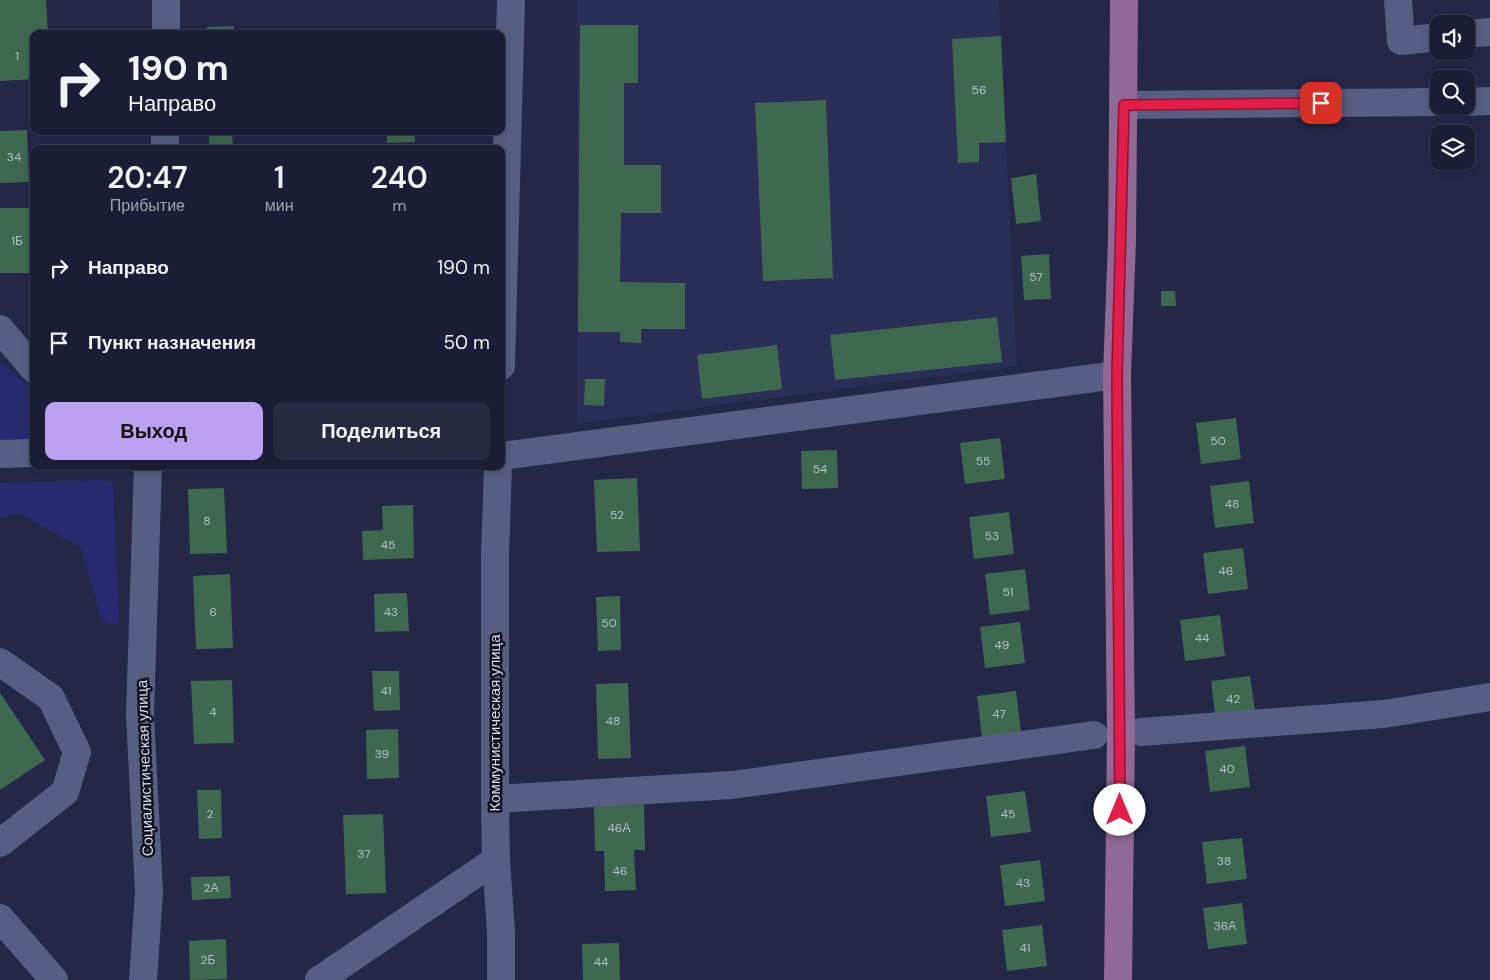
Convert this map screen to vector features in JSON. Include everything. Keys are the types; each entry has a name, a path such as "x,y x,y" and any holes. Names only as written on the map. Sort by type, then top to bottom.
{"main road":[{"path":"1118,980 1120,734 1117,375 1124,105 1124,0"}],"street":[{"path":"166,0 166,30"},
{"path":"505,220 511,0"},
{"path":"1398,0 1401,41 1430,38"},
{"path":"1475,33 1490,32"},
{"path":"1475,102 1490,101"},
{"path":"1124,105 1430,102"},
{"path":"0,329 30,364"},
{"path":"505,455 1117,375"},
{"path":"0,454 30,453"},
{"name":"Социалистическая улица","path":"143,980 150,892 140,715 148,470"},
{"name":"Коммунистическая улица","path":"498,470 495,556 495,799 496,860 501,932 500,980"},
{"path":"0,662 51,698 77,752 65,792 0,843"},
{"path":"1142,732 1384,714 1490,697"},
{"path":"495,799 732,785 1094,735"},
{"path":"319,980 496,860"},
{"path":"0,918 54,980"}],"shaded area":[{"path":"577,0 999,0 1017,366 577,424"},
{"path":"0,362 30,387 30,441 0,442"},
{"path":"109,481 113,485 119,622 110,625 102,621 81,548 19,513 0,518 0,483"}],"building":[{"path":"0,0 46,0 48,30 30,30 30,79 0,81"},
{"path":"580,25 638,25 638,83 624,83 624,165 661,165 661,213 621,213 620,282 685,283 685,329 641,329 641,343 620,342 620,332 578,332"},
{"path":"234,26 234,30 207,30 207,27"},
{"path":"1001,36 1006,142 979,143 979,162 958,163 952,39"},
{"path":"826,100 833,278 763,281 755,103"},
{"path":"27,130 29,182 0,183 0,131"},
{"path":"209,135 232,135 233,145 209,145"},
{"path":"387,135 415,135 415,142 387,143"},
{"path":"1036,174 1041,221 1016,224 1011,178"},
{"path":"0,208 30,208 30,273 0,273"},
{"path":"1049,254 1051,299 1024,300 1021,256"},
{"path":"1161,291 1175,291 1176,306 1161,306"},
{"path":"997,317 1002,362 835,380 830,335"},
{"path":"777,345 782,389 702,399 697,355"},
{"path":"585,379 605,379 604,406 584,405"},
{"path":"1236,418 1241,459 1201,464 1196,423"},
{"path":"1000,438 1005,479 965,484 960,443"},
{"path":"837,450 838,488 802,489 801,451"},
{"path":"637,478 640,551 597,552 594,480"},
{"path":"1249,481 1254,523 1215,528 1210,486"},
{"path":"224,488 227,553 190,554 188,489"},
{"path":"413,505 414,558 363,560 362,531 383,530 382,506"},
{"path":"1009,512 1014,554 974,559 969,517"},
{"path":"1243,548 1248,589 1208,594 1203,553"},
{"path":"1025,569 1030,610 990,615 985,574"},
{"path":"230,574 233,648 196,649 193,576"},
{"path":"407,593 409,631 375,632 374,594"},
{"path":"620,596 621,650 598,651 596,597"},
{"path":"1220,615 1225,656 1185,661 1180,620"},
{"path":"1020,622 1025,663 985,668 980,627"},
{"path":"372,671 399,671 400,710 374,711"},
{"path":"1250,676 1256,717 1216,722 1211,681"},
{"path":"232,680 234,743 194,744 191,681"},
{"path":"628,683 631,758 598,759 596,684"},
{"path":"1016,691 1021,732 982,737 977,696"},
{"path":"0,693 45,760 0,790"},
{"path":"398,729 399,778 367,779 366,730"},
{"path":"1245,746 1250,787 1210,792 1205,751"},
{"path":"197,790 221,790 222,838 199,839"},
{"path":"1025,791 1031,832 991,837 986,796"},
{"path":"644,804 645,850 634,850 636,890 605,891 604,851 595,851 594,806"},
{"path":"383,814 386,893 346,894 343,815"},
{"path":"1242,838 1247,879 1207,884 1202,842"},
{"path":"1040,860 1045,901 1005,906 1000,865"},
{"path":"230,876 231,898 192,900 191,877"},
{"path":"1242,903 1247,944 1208,949 1203,908"},
{"path":"1042,925 1047,966 1007,971 1002,930"},
{"path":"226,939 227,979 190,980 189,941"},
{"path":"619,943 620,980 583,980 582,944"}],"route":[{"path":"1120,810 1117,375 1124,105 1321,103"}]}
